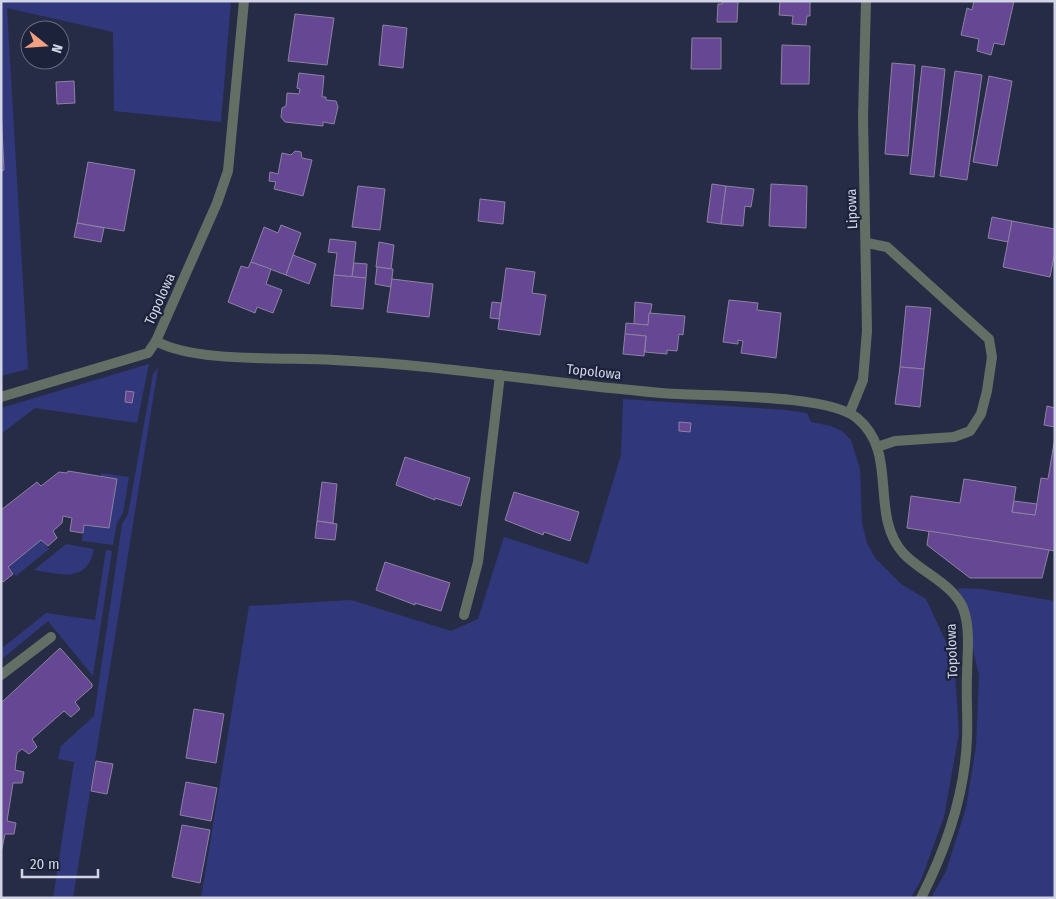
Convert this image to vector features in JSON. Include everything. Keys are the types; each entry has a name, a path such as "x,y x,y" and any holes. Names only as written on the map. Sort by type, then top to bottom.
{"street":[{"name":"Topolowa","path":"244,1 228,171 217,203 156,341 166,347 208,355 387,362 662,393 782,399 818,404 850,412 868,430 877,447 882,467 886,522 892,536 904,553 955,596 963,609 968,635 967,739 958,802 937,867 921,898"},
{"name":"Lipowa","path":"850,412 861,389 865,369 868,322 863,118 866,1"},
{"path":"867,243 886,246 989,339 992,356 980,414 970,431 954,437 904,440 877,447"},
{"path":"1,397 148,353 156,341"},
{"path":"464,615 478,562 500,375"},
{"path":"1,675 51,637"}],"shaded area":[{"path":"1,1 231,1 221,122 114,111 113,32 70,22 70,20 60,20 7,8 28,369 1,376"},
{"path":"149,364 137,423 35,408 1,434 1,408"},
{"path":"158,368 73,898 53,898 74,762 58,759 61,746 94,716 122,524 128,514 153,374"},
{"path":"623,399 807,413 811,422 831,426 842,431 851,440 860,469 862,523 867,543 875,558 901,584 926,599 954,659 959,733 944,817 921,880 911,898 201,898 249,606 351,600 451,631 478,619 504,537 588,564 621,455"},
{"path":"101,473 129,477 123,513 117,523 113,545 82,541 84,525 109,528 117,479 101,476"},
{"path":"41,540 49,549 16,576 8,567"},
{"path":"66,544 94,549 91,560 85,568 72,574 34,570"},
{"path":"106,550 112,551 93,676 48,621 1,660 1,649 46,613 95,620"},
{"path":"958,588 981,589 1055,601 1055,898 931,898 946,871 966,808 976,746 979,675"}],"building":[{"path":"723,1 738,1 737,22 717,22 718,4 722,4"},
{"path":"780,1 810,1 810,16 807,16 806,25 792,24 793,16 779,15"},
{"path":"974,1 1014,1 1004,45 994,43 991,55 977,51 979,39 961,35 967,8 972,10"},
{"path":"295,14 334,18 327,65 288,61"},
{"path":"383,25 407,28 403,68 379,65"},
{"path":"692,38 721,38 721,69 691,69"},
{"path":"782,45 810,46 809,84 781,84"},
{"path":"892,63 915,65 908,156 885,154"},
{"path":"922,66 945,69 934,177 910,174"},
{"path":"955,71 982,75 967,180 940,176"},
{"path":"299,73 324,76 322,97 326,97 326,100 336,101 338,107 334,124 323,122 323,126 285,122 281,117 282,108 286,106 287,93 299,94 300,89 297,88"},
{"path":"989,76 1012,81 997,166 973,162"},
{"path":"74,81 75,103 57,104 56,82"},
{"path":"1,108 4,170 1,171"},
{"path":"295,151 301,152 302,158 312,160 303,196 274,189 276,182 269,181 270,172 278,174 282,153 291,155"},
{"path":"88,162 135,170 124,231 77,223"},
{"path":"712,184 726,186 721,224 707,222"},
{"path":"771,184 807,186 806,228 769,226"},
{"path":"358,186 385,189 380,230 352,227"},
{"path":"726,186 754,189 751,207 745,206 743,226 721,224"},
{"path":"480,199 505,202 503,224 478,221"},
{"path":"992,217 1012,221 1008,242 988,238"},
{"path":"1012,221 1055,229 1055,251 1050,277 1003,267"},
{"path":"77,223 104,228 101,242 74,237"},
{"path":"281,225 301,233 286,275 251,262 264,227 278,233"},
{"path":"330,239 356,242 352,277 334,275 337,253 328,252"},
{"path":"379,242 394,245 391,269 376,267"},
{"path":"293,255 316,264 309,284 286,275"},
{"path":"251,262 271,269 266,284 282,290 273,313 257,307 255,313 228,302 241,266 248,268"},
{"path":"354,263 367,264 366,278 352,277"},
{"path":"377,267 393,269 391,287 375,284"},
{"path":"506,268 535,272 532,293 546,295 540,335 498,329"},
{"path":"334,275 366,278 363,309 331,306"},
{"path":"392,279 433,284 429,317 387,312"},
{"path":"729,300 758,303 757,310 781,313 776,358 741,353 743,341 738,340 738,344 723,342"},
{"path":"492,302 501,303 499,319 490,318"},
{"path":"635,302 652,304 648,325 634,324"},
{"path":"906,306 931,308 924,369 900,367"},
{"path":"649,313 685,316 683,335 679,334 677,351 667,350 667,354 645,352 646,336 625,334 626,323 648,325"},
{"path":"625,334 646,336 644,356 623,354"},
{"path":"900,367 924,369 920,407 895,404"},
{"path":"126,391 134,392 132,403 125,402"},
{"path":"1047,406 1055,408 1055,427 1044,425"},
{"path":"679,422 691,423 690,432 679,431"},
{"path":"1055,437 1055,551 907,528 911,496 960,503 964,479 1016,487 1012,512 1035,515 1041,478 1048,479"},
{"path":"405,457 470,478 461,506 435,498 435,500 396,485"},
{"path":"68,471 117,479 109,528 84,525 83,533 70,531 72,518 63,516 62,523 53,531 57,538 48,546 41,540 8,567 13,574 3,582 1,580 1,510 37,482 41,486 59,472 67,473"},
{"path":"322,482 337,484 333,523 317,521"},
{"path":"514,492 579,512 570,541 544,532 543,535 505,520"},
{"path":"1014,501 1037,504 1035,515 1012,512"},
{"path":"317,521 337,524 335,540 315,538"},
{"path":"929,531 1049,550 1042,578 970,578 927,545"},
{"path":"385,562 450,583 441,611 415,603 415,605 376,590"},
{"path":"60,648 92,684 92,687 75,702 80,709 71,717 64,711 32,739 37,747 33,751 29,754 22,749 17,753 15,770 24,772 22,783 13,783 7,821 16,823 14,834 5,834 1,853 1,703"},
{"path":"194,709 224,714 216,763 186,758"},
{"path":"96,761 113,764 107,794 91,791"},
{"path":"186,782 217,788 211,821 180,815"},
{"path":"182,825 210,830 200,883 172,877"}]}
